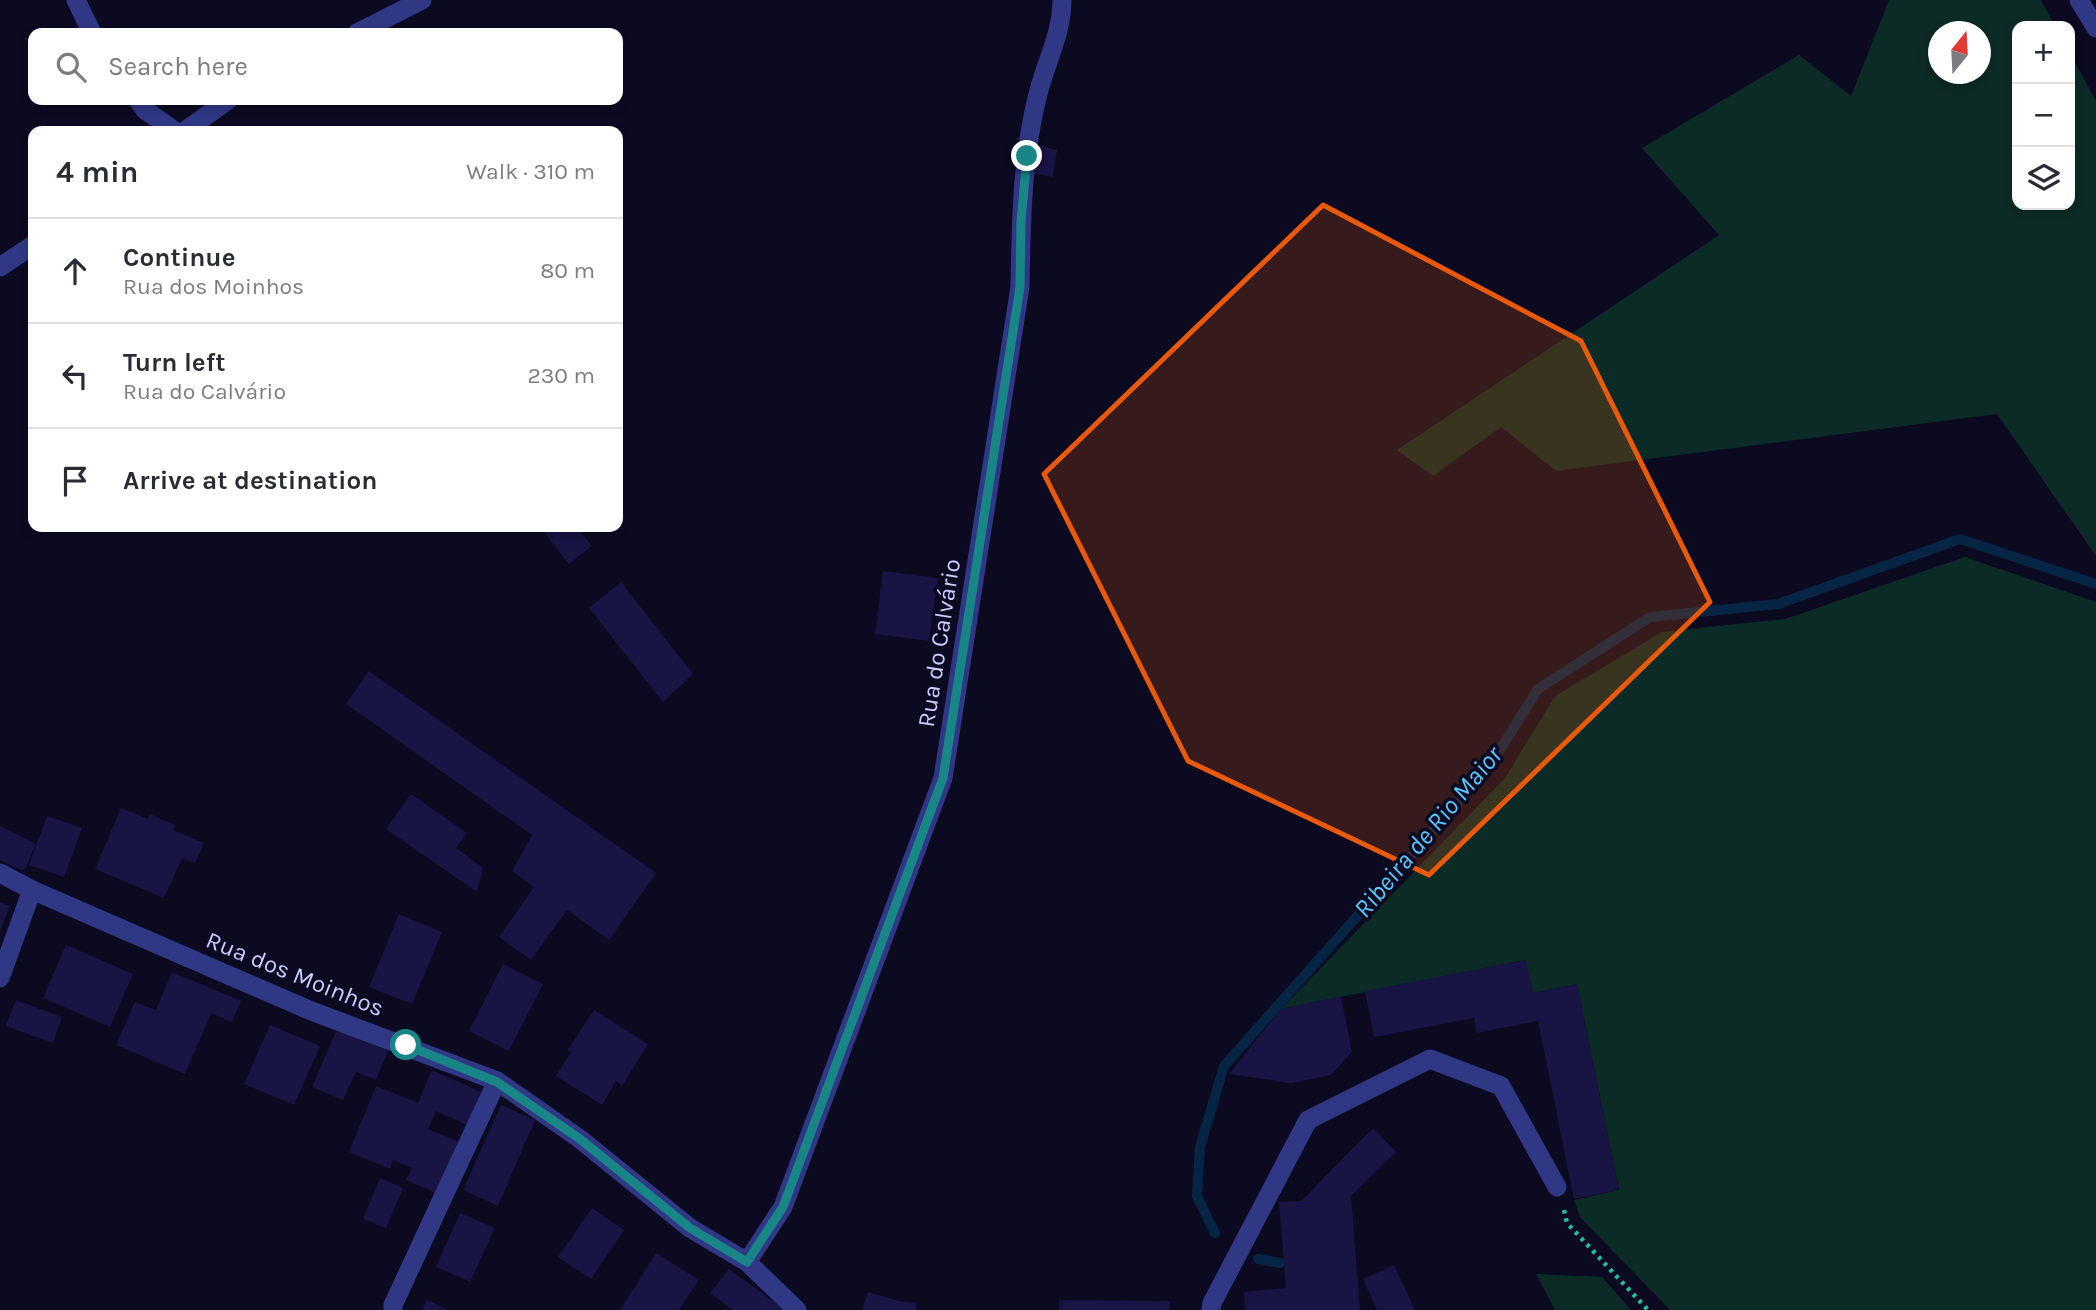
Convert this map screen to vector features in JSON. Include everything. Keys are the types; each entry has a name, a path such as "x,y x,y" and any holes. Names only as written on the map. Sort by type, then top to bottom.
{"street":[{"path":"76,0 90,28"},
{"path":"367,28 422,0"},
{"name":"Rua do Calvário","path":"747,1262 783,1207 943,778 1020,287 1021,222 1027,156 1038,94 1062,20 1062,0"},
{"path":"2079,0 2096,28"},
{"path":"142,105 168,126"},
{"path":"192,126 221,105"},
{"path":"0,267 28,248"},
{"name":"Rua dos Moinhos","path":"0,873 32,890 309,1010 497,1082 580,1139 690,1228 747,1262 797,1310"},
{"path":"0,978 32,890"},
{"path":"1211,1310 1212,1303 1308,1120 1430,1059 1501,1086 1557,1187"},
{"path":"393,1310 497,1082"}],"path":[{"path":"1557,1187 1567,1223 1648,1310"}],"highlighted area":[{"path":"1323,205 1581,341 1710,602 1429,875 1188,761 1044,474"}],"green space":[{"path":"1889,0 2041,0 2052,21 2012,21 2012,210 2075,210 2075,62 2096,101 2096,556 1997,414 1556,471 1501,427 1433,476 1397,450 1719,235 1642,148 1799,55 1851,96"},
{"path":"1965,557 2096,602 2096,1310 1670,1310 1580,1217 1574,1200 1619,1190 1577,984 1533,993 1525,960 1281,1009 1505,778 1555,696 1662,632 1785,619"},
{"path":"1536,1274 1602,1277 1631,1310 1555,1310"}],"building":[{"path":"1037,145 1057,150 1053,177 1031,173"},
{"path":"544,532 581,532 592,546 569,564"},
{"path":"883,571 938,578 929,641 875,634"},
{"path":"621,582 693,674 663,702 589,608"},
{"path":"369,671 656,873 609,940 567,910 531,960 499,937 534,887 512,871 532,835 346,704"},
{"path":"411,794 467,833 456,848 483,868 477,892 386,829"},
{"path":"121,808 148,819 150,814 175,825 173,830 204,843 195,863 182,858 164,898 95,869"},
{"path":"47,816 82,828 64,877 29,865"},
{"path":"0,826 36,844 24,871 0,860"},
{"path":"0,902 10,906 0,931"},
{"path":"399,914 442,932 412,1004 369,987"},
{"path":"66,945 133,974 110,1027 43,998"},
{"path":"1526,960 1533,993 1577,984 1619,1190 1574,1199 1538,1021 1476,1033 1474,1018 1374,1037 1365,991"},
{"path":"503,964 543,984 509,1051 469,1031"},
{"path":"172,972 241,1001 232,1022 211,1013 185,1074 116,1045 135,1002 156,1010"},
{"path":"1341,996 1352,1052 1331,1075 1291,1083 1229,1074 1281,1009"},
{"path":"16,1000 62,1017 53,1043 6,1026"},
{"path":"594,1010 648,1044 622,1086 616,1081 602,1105 556,1076 571,1052 567,1051"},
{"path":"270,1025 320,1046 294,1105 244,1084"},
{"path":"337,1029 388,1051 376,1080 356,1072 343,1100 312,1087"},
{"path":"432,1070 481,1092 467,1125 436,1111 428,1129 460,1142 438,1194 406,1180 412,1168 393,1160 390,1169 349,1152 376,1086 418,1103"},
{"path":"501,1105 535,1120 498,1206 463,1190"},
{"path":"1373,1128 1396,1152 1351,1196 1360,1310 1245,1310 1244,1292 1286,1288 1279,1202 1301,1201"},
{"path":"380,1178 403,1188 386,1228 363,1219"},
{"path":"592,1208 624,1230 591,1279 558,1257"},
{"path":"460,1213 495,1228 470,1282 436,1267"},
{"path":"656,1253 699,1280 679,1310 620,1310"},
{"path":"1394,1265 1415,1310 1377,1310 1363,1279"},
{"path":"729,1269 785,1310 733,1310 710,1293"},
{"path":"868,1292 916,1303 916,1310 862,1310"},
{"path":"427,1300 448,1310 422,1310"},
{"path":"1059,1300 1170,1301 1170,1310 1059,1310"}],"waterway":[{"name":"Ribeira de Rio Maior","path":"1215,1233 1197,1196 1200,1147 1224,1066 1488,769 1538,689 1650,617 1778,604 1960,539 2096,584"},
{"path":"1258,1259 1280,1263"}],"route":[{"path":"406,1045 497,1082 580,1139 690,1228 747,1262 783,1207 943,778 1020,287 1021,222 1027,156"}]}
